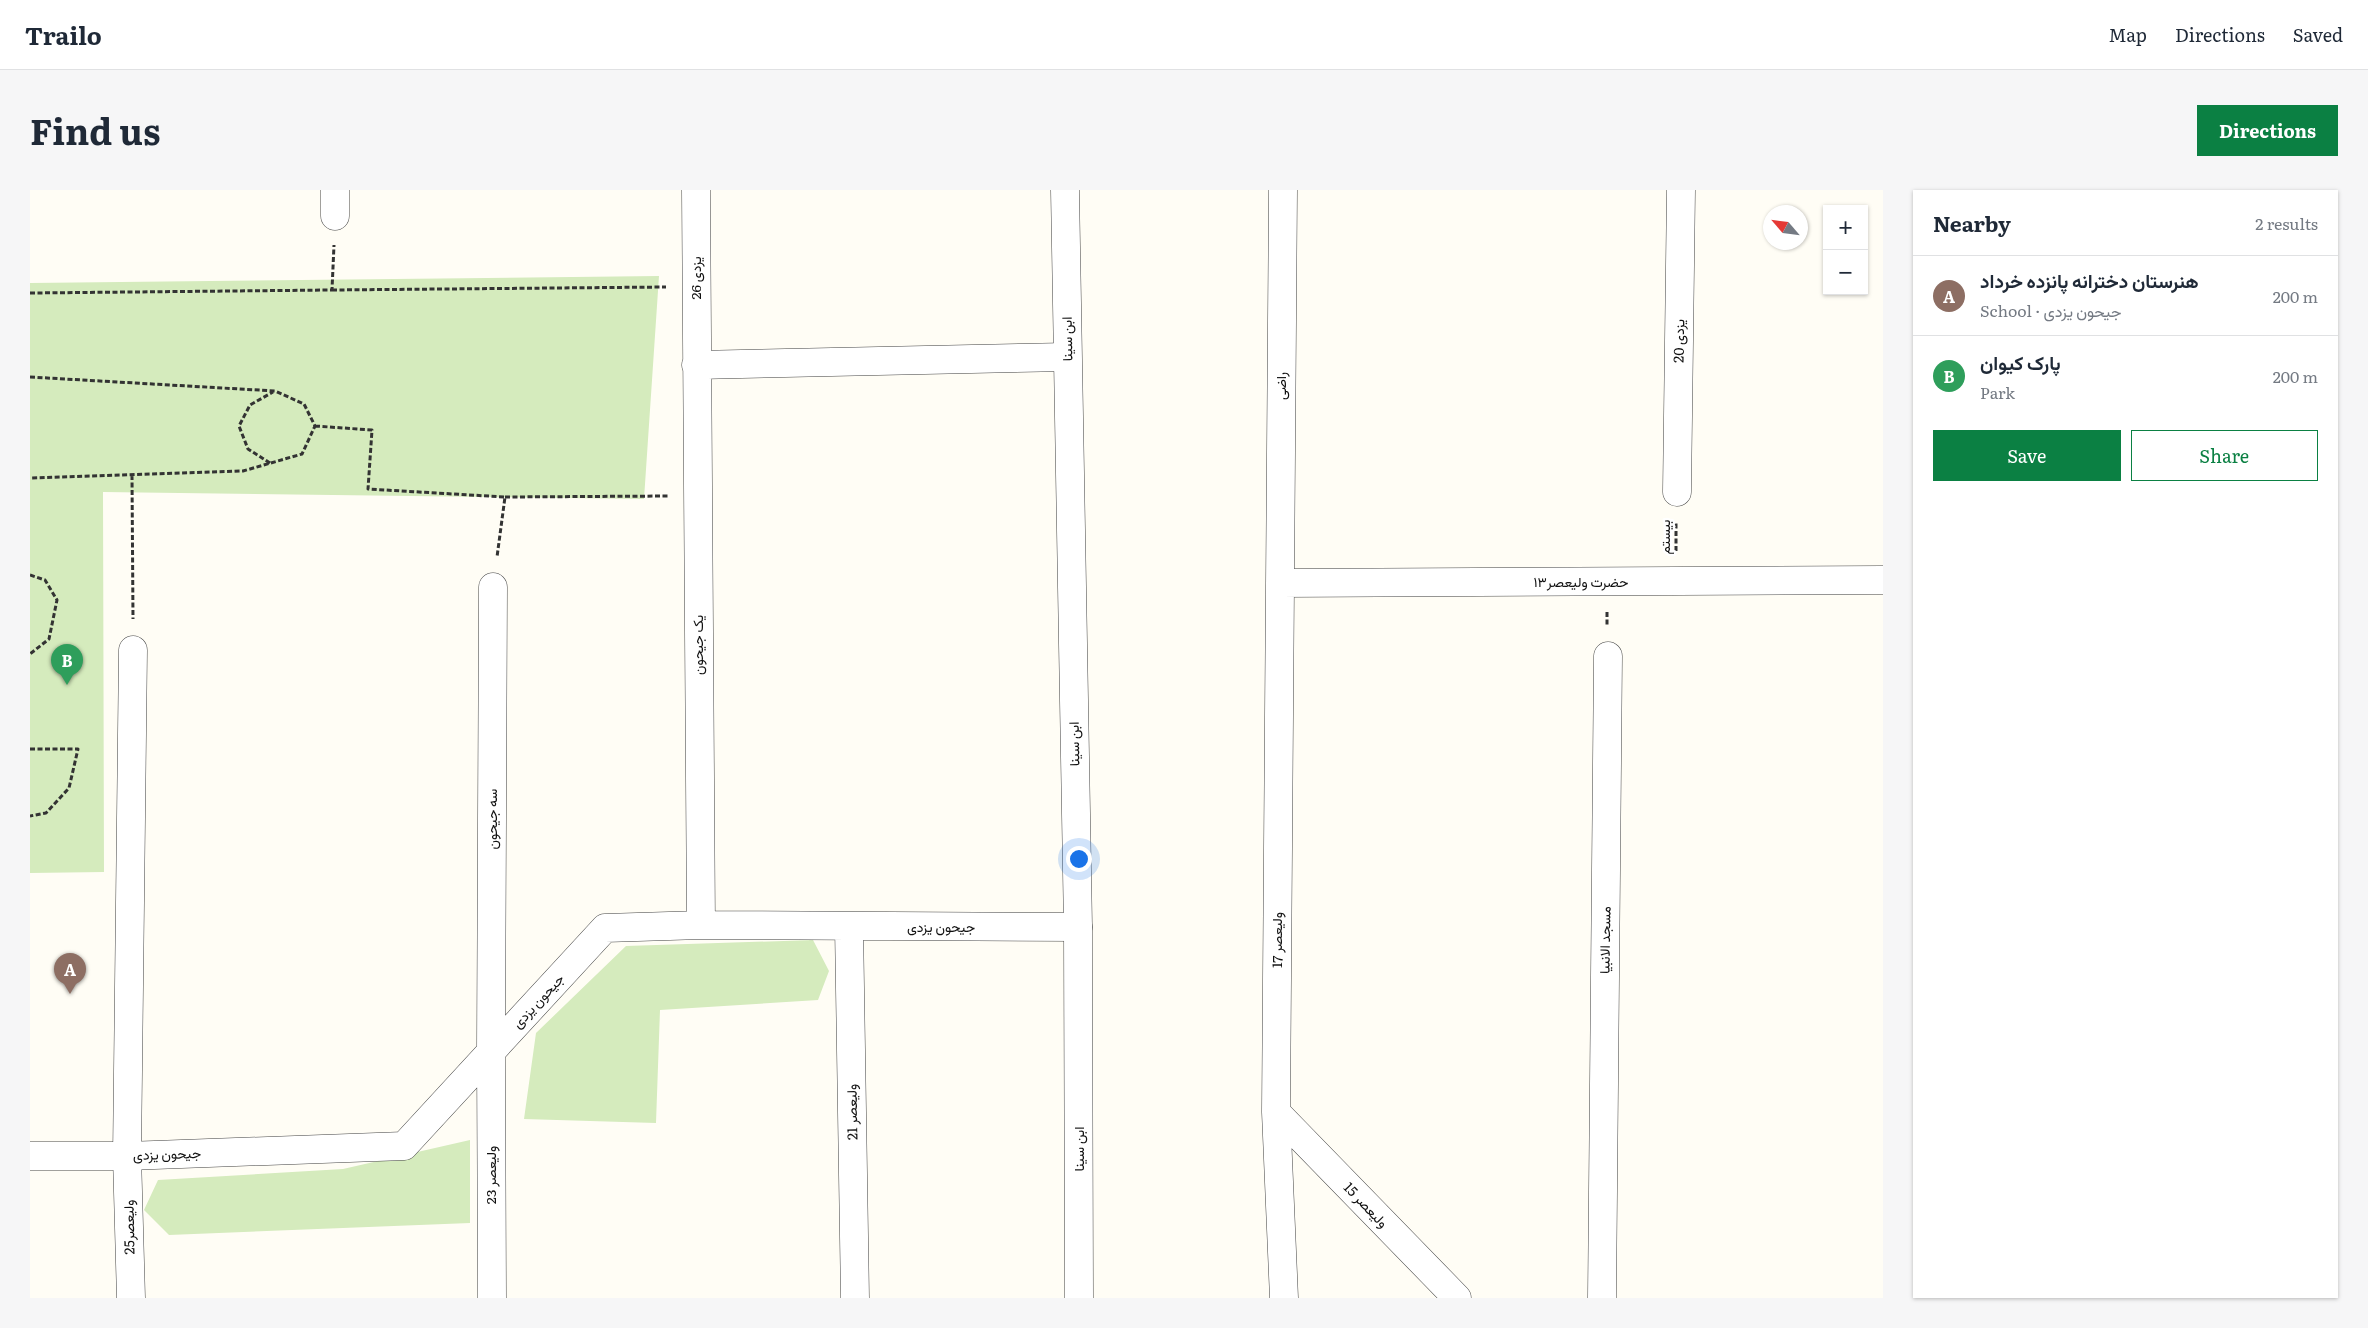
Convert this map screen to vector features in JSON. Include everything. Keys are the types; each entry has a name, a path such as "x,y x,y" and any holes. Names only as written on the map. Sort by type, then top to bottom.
{"street":[{"name":"یزدی 26","path":"696,190 696,365"},
{"name":"ابن سینا","path":"1065,190 1078,927 1079,1298"},
{"name":"راضی","path":"1280,582 1282,190"},
{"name":"یزدی 20","path":"1676,492 1681,190"},
{"path":"696,365 1067,357"},
{"name":"یک جیحون","path":"696,365 700,925"},
{"name":"حضرت ولیعصر۱۳","path":"1280,582 1883,580"},
{"name":"ولیعصر 17","path":"1280,582 1276,1112 1284,1298"},
{"name":"سه جیحون","path":"491,1052 493,587"},
{"name":"ولیعصر25","path":"131,1298 127,1156 134,650"},
{"name":"مسجد الانبیا","path":"1602,1298 1608,656"},
{"name":"جیحون یزدی","path":"30,1156 127,1156 404,1146 605,928 700,925 1078,927"},
{"name":"ولیعصر 21","path":"849,926 855,1298"},
{"name":"ولیعصر 23","path":"491,1052 492,1298"},
{"name":"ولیعصر 15","path":"1276,1112 1457,1298"}],"path":[{"path":"332,290 335,203"},
{"path":"30,294 669,287"},
{"path":"30,377 275,391 304,404 315,426"},
{"path":"271,464 248,449 239,426 250,405 275,391"},
{"path":"30,478 243,471 302,454 315,426"},
{"path":"315,426 372,430 368,489 505,497 678,496"},
{"path":"132,475 134,650"},
{"name":"بیستم","path":"1676,492 1676,582"},
{"path":"493,587 505,497"},
{"path":"30,575 45,580 58,600 50,639 30,654"},
{"path":"1606,582 1608,656"},
{"path":"30,749 78,749 69,788 46,813 30,816"}],"green space":[{"path":"659,276 644,499 103,492 104,872 30,873 30,283"},
{"path":"813,940 829,971 818,1000 660,1010 656,1123 524,1119 536,1033 626,946"},
{"path":"470,1140 470,1223 169,1235 144,1210 158,1180 343,1169"}],"place":[{"name":"پارک کیوان","path":"67,685"},
{"name":"هنرستان دخترانه پانزده خرداد","path":"70,994"}]}
